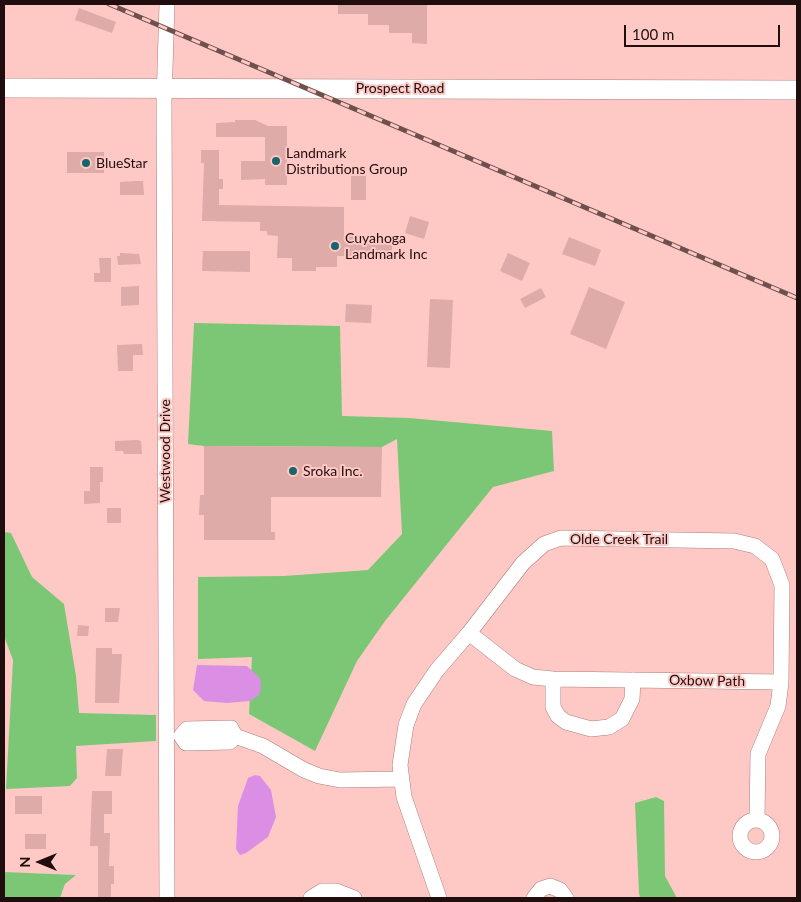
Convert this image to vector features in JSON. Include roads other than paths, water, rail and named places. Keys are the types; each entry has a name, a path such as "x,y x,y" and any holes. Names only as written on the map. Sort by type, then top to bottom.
{"main road":[{"name":"Prospect Road","path":"4,88 797,90"}],"street":[{"name":"Westwood Drive","path":"167,4 164,88 174,736 167,898"},
{"name":"Olde Creek Trail","path":"439,898 404,797 400,779 401,746 414,704 437,670 469,633 523,563 533,552 553,541 602,537 734,541 755,546 772,558 782,584 781,682 778,706 758,754 757,819"},
{"name":"Oxbow Path","path":"469,633 516,669 533,677 553,679 781,682"},
{"path":"553,679 553,707 558,716 566,722 591,729 609,727 622,719 632,699 633,680"},
{"path":"174,736 187,729 231,728 235,736 263,746 304,770 319,776 340,780 400,779"},
{"path":"534,898 541,889 550,886 560,890 566,898"},
{"path":"311,898 322,891 336,891 354,898"}],"railway":[{"path":"109,4 797,298"}],"place":[{"name":"Landmark Distributions Group","path":"276,161"},
{"name":"BlueStar","path":"86,163"},
{"name":"Cuyahoga Landmark Inc","path":"335,246"},
{"name":"Sroka Inc.","path":"293,471"}]}
